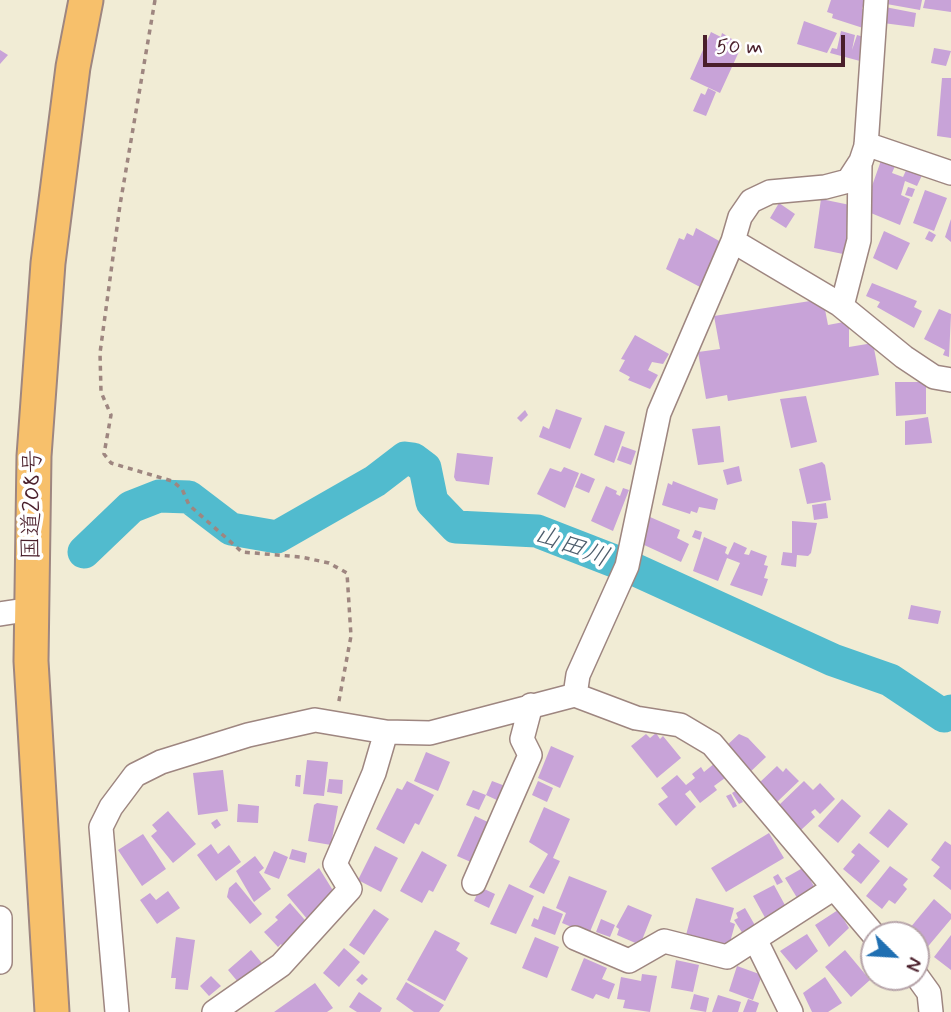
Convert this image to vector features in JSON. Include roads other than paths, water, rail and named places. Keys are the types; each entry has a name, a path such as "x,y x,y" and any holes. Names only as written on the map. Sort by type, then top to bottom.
{"highway":[{"name":"国道208号","path":"52,1012 31,661 16,612 34,456 48,263 74,67 86,0"}],"street":[{"path":"842,306 859,240 876,0"},
{"path":"863,154 951,173"},
{"path":"575,695 578,675 624,572 659,413 733,241 740,217 751,201 770,192 825,187 848,181 863,154"},
{"path":"733,241 842,306 904,357 934,377 951,380"},
{"path":"117,1012 101,827 111,807 135,775 161,762 248,736 315,720 386,732 430,733 481,722 531,705 575,695 636,718 680,725 712,744 862,921"},
{"path":"474,883 530,754 522,739 531,705"},
{"path":"214,1012 281,965 350,889 335,864 374,773 386,732"},
{"path":"575,938 629,961 664,941 727,957 834,888"},
{"path":"0,918 0,962"},
{"path":"755,939 791,1012"},
{"path":"928,991 931,1012"}],"waterway":[{"name":"山田川","path":"84,552 131,507 159,496 189,497 231,529 277,537 375,481 405,458 413,459 425,468 432,502 456,527 537,531 627,566 833,660 890,680 944,716 951,711"}]}
